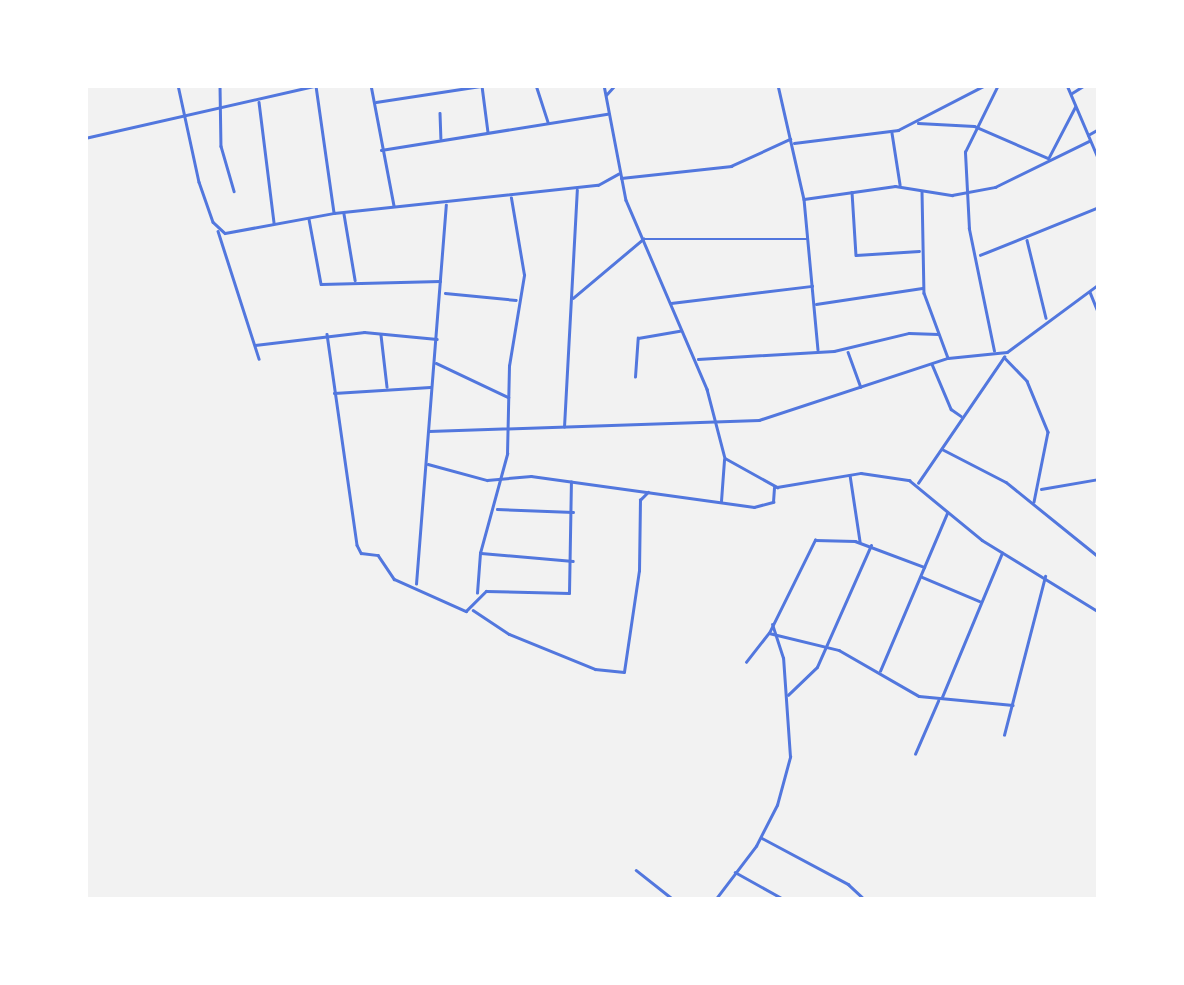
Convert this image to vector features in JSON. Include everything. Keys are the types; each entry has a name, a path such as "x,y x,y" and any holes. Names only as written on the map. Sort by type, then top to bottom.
{"street":[{"path":"178,85 259,359"},
{"path":"220,85 225,108 222,146 234,191"},
{"path":"371,85 387,195 396,206"},
{"path":"375,103 484,85 488,132"},
{"path":"536,85 548,122"},
{"path":"604,85 620,175 718,424 725,458 720,502"},
{"path":"606,96 615,85"},
{"path":"778,85 804,199 818,349"},
{"path":"218,230 396,206 511,197 576,188 620,175 730,166 792,140 891,130 917,123 984,85"},
{"path":"994,353 965,192 966,145 998,85"},
{"path":"1066,85 1099,160"},
{"path":"1070,94 1086,85"},
{"path":"85,138 314,86 334,213"},
{"path":"259,101 274,225"},
{"path":"1050,159 1075,107"},
{"path":"440,113 442,139"},
{"path":"381,150 608,114"},
{"path":"917,123 974,126 1050,159"},
{"path":"804,199 900,186 965,192 1002,186 1099,129"},
{"path":"891,130 900,186"},
{"path":"563,428 576,188"},
{"path":"852,190 856,254 920,251"},
{"path":"922,190 920,251 924,288 948,358"},
{"path":"511,197 523,262 503,476 480,553 477,594 472,607 478,618 595,669 624,672 635,610 640,500 649,491"},
{"path":"416,585 442,293 446,202"},
{"path":"978,256 1099,207"},
{"path":"344,212 355,282"},
{"path":"309,217 318,282 440,280"},
{"path":"1026,238 1046,318"},
{"path":"573,298 643,239 808,239"},
{"path":"916,485 1006,354 1046,318 1099,284"},
{"path":"669,303 814,286"},
{"path":"815,304 924,288"},
{"path":"1090,290 1099,314"},
{"path":"442,293 518,300"},
{"path":"635,377 638,338 681,330"},
{"path":"695,359 847,350 909,332 938,334"},
{"path":"255,345 327,334 381,333 438,339"},
{"path":"381,333 387,388"},
{"path":"327,334 358,550 378,555 394,579 416,585 463,610 472,607"},
{"path":"847,350 861,388"},
{"path":"429,431 759,420 948,358 1006,354 1027,381 1046,422 1049,450 1034,504"},
{"path":"434,362 508,396"},
{"path":"932,364 950,408 962,417"},
{"path":"334,393 432,386"},
{"path":"942,449 982,466 1099,557"},
{"path":"725,458 773,486 850,474 900,476 1003,551 1046,574 1099,612"},
{"path":"426,463 487,480 503,476 571,482 720,502 768,505 773,486"},
{"path":"850,474 860,542"},
{"path":"1040,489 1099,479"},
{"path":"477,594 566,594 573,561 571,482"},
{"path":"496,509 548,516 574,511"},
{"path":"879,673 948,511"},
{"path":"746,662 769,633 808,546 823,538 860,542 924,567"},
{"path":"786,695 809,680 871,544"},
{"path":"915,754 1003,551"},
{"path":"480,553 573,561"},
{"path":"1004,735 1046,574"},
{"path":"921,576 981,602"},
{"path":"715,900 760,837 790,757 786,695 777,634 772,625"},
{"path":"769,633 826,645 907,692 940,700 1013,705"},
{"path":"760,837 848,884 865,900"},
{"path":"636,870 674,900"},
{"path":"735,872 784,900"}]}
